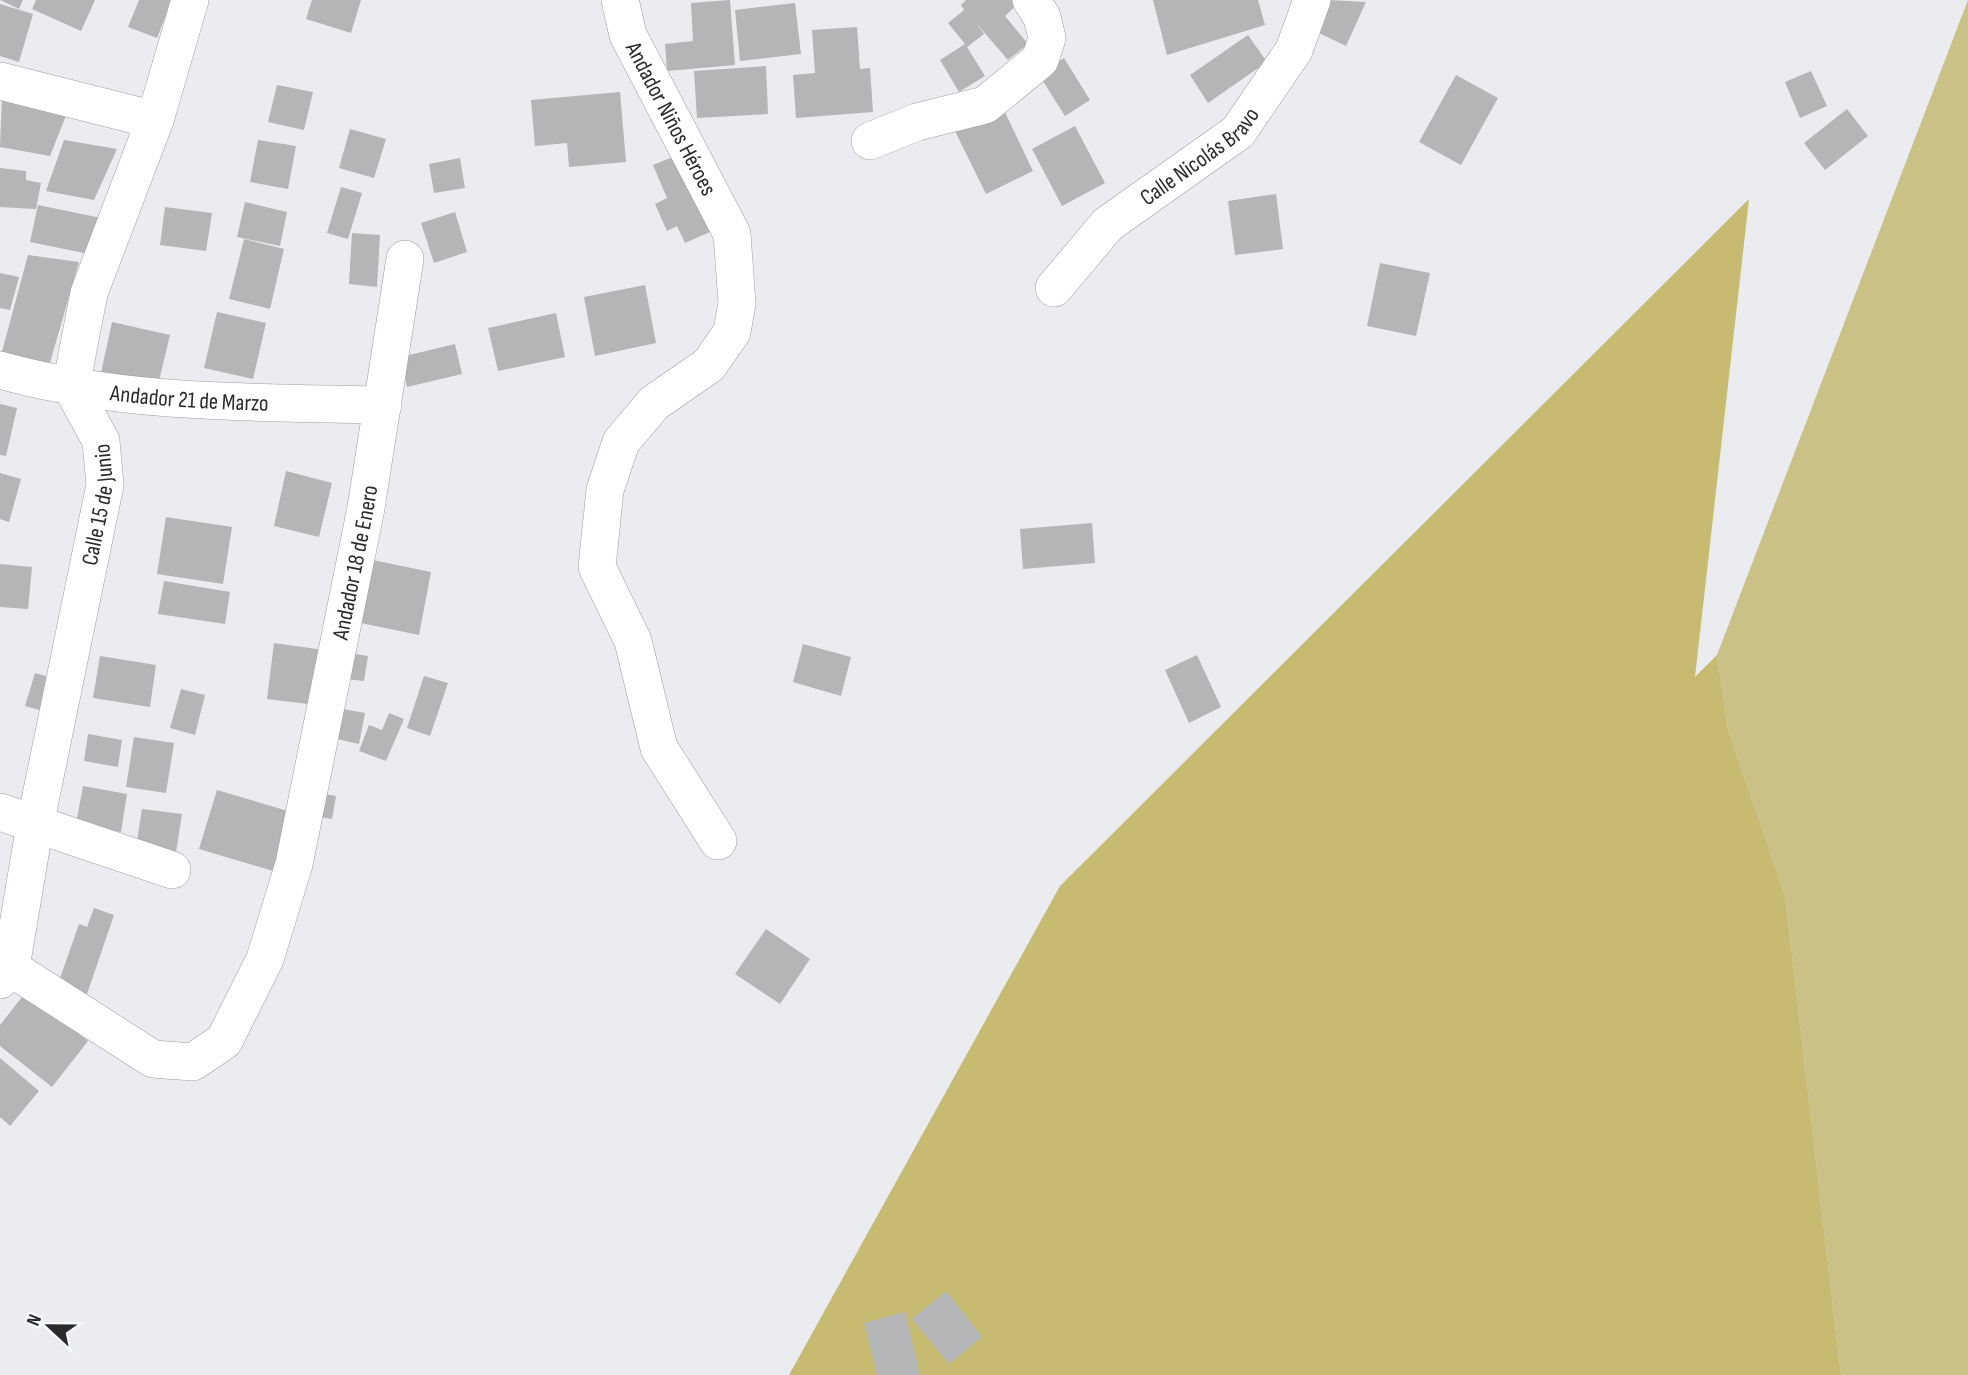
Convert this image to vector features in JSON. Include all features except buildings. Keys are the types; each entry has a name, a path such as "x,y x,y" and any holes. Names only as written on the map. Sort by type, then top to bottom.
{"street":[{"path":"71,387 89,293 155,120 190,0"},
{"name":"Andador Niños Héroes","path":"620,0 628,35 732,234 737,303 732,332 709,366 654,403 621,442 604,490 597,567 633,641 659,748 718,841"},
{"path":"870,141 917,122 985,105 1040,60 1047,38 1042,17 1031,0"},
{"name":"Calle Nicolás Bravo","path":"1054,288 1108,224 1238,132 1294,50 1312,0"},
{"path":"0,81 155,120"},
{"name":"Andador 18 de Enero","path":"4,970 153,1059 193,1062 224,1041 265,959 294,864 366,508 405,259"},
{"name":"Andador 21 de Marzo","path":"0,370 71,387 167,400 383,405"},
{"name":"Calle 15 de Junio","path":"4,970 105,485 101,441 71,387"},
{"path":"0,812 172,870"}],"shaded area":[{"path":"1968,0 1968,1375 1841,1375 1785,895 1728,729 1717,655"},
{"path":"1749,199 1695,677 1717,655 1728,729 1785,895 1841,1375 789,1375 1060,886"}]}
